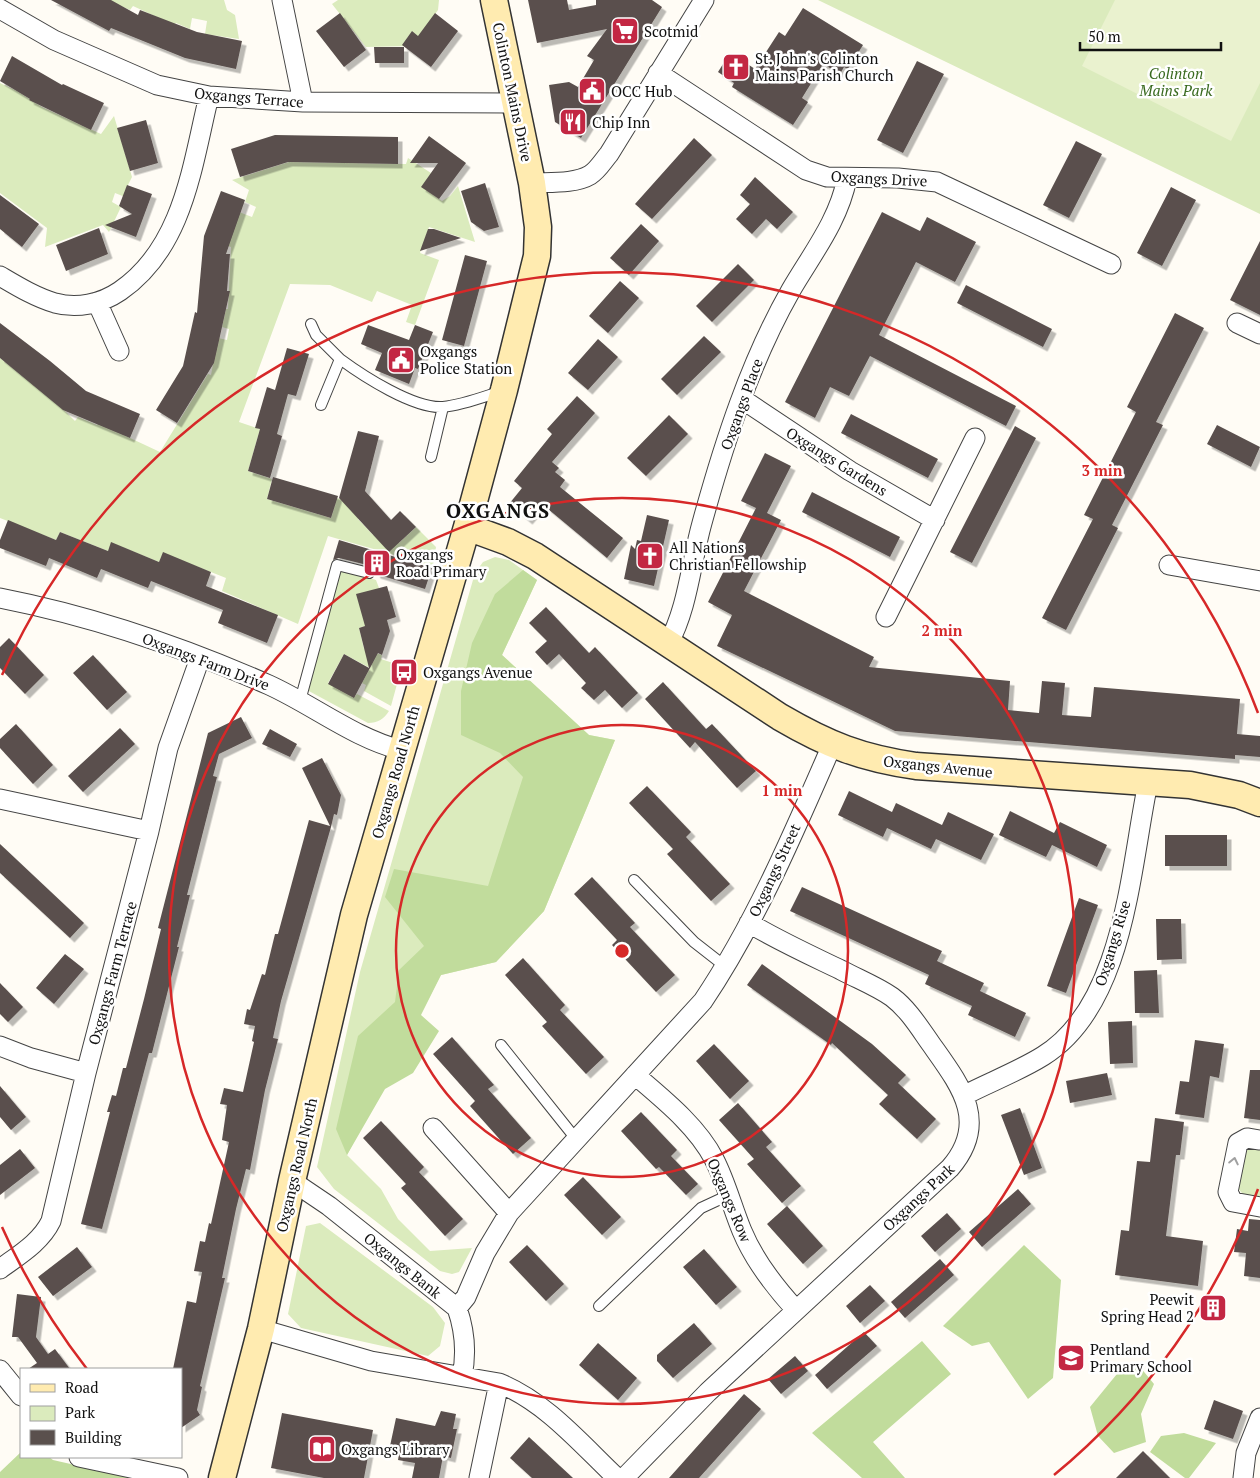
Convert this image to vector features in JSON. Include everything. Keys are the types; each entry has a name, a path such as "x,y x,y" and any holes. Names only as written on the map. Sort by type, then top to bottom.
{"street":[{"path":"282,0 303,102"},
{"name":"Colinton Mains Drive","path":"494,0 532,183"},
{"path":"532,183 589,176 597,169 609,154 704,0"},
{"name":"Oxgangs Terrace","path":"0,9 54,40 157,85 210,96 303,102 516,103"},
{"name":"Oxgangs Drive","path":"658,73 806,170 827,177 898,178 937,182 1110,264"},
{"path":"0,276 55,303 74,306 110,298 135,279 162,248 170,234 192,168 210,96"},
{"name":"Oxgangs Place","path":"668,644 678,621 708,502 742,399 774,323 837,212 847,178"},
{"name":"Oxgangs Road North","path":"222,1478 261,1329 292,1181 354,915 467,527 504,390 537,256 538,227 532,183"},
{"path":"98,302 119,351"},
{"path":"1237,323 1260,334"},
{"name":"Oxgangs Gardens","path":"742,399 850,471 935,520"},
{"path":"886,617 975,438"},
{"name":"Oxgangs Avenue","path":"467,527 502,539 535,556 780,717 832,745 876,760 916,766 1190,785 1239,795 1260,803"},
{"path":"1169,565 1260,581"},
{"name":"Oxgangs Farm Drive","path":"0,598 98,620 200,658 270,685 373,740 402,750"},
{"name":"Oxgangs Farm Terrace","path":"0,1269 37,1241 46,1232 51,1221 86,1073 173,731 200,658"},
{"name":"Oxgangs Street","path":"457,1308 466,1297 485,1253 509,1212 703,1001 726,966 749,923 832,745"},
{"name":"Oxgangs Rise","path":"965,1095 1044,1056 1074,1028 1092,1004 1103,981 1126,902 1148,783"},
{"path":"0,799 149,831"},
{"name":"Oxgangs Park","path":"624,1478 708,1392 950,1168 962,1154 970,1127 965,1095 910,1014 893,998 749,923"},
{"path":"0,1046 31,1058 86,1073"},
{"name":"Oxgangs Row","path":"635,1075 700,1138 714,1158 742,1231 754,1254 780,1293 796,1310"},
{"path":"433,1128 509,1212"},
{"path":"1260,1140 1248,1138 1238,1143 1228,1192 1233,1202 1260,1208"},
{"name":"Oxgangs Bank","path":"292,1181 316,1196 457,1308 463,1326 466,1358 462,1376"},
{"path":"261,1329 371,1361 499,1383 534,1400 617,1478"},
{"path":"0,1370 20,1395"},
{"path":"479,1478 499,1383"},
{"path":"1243,1478 1246,1453 1260,1418"},
{"path":"84,1458 178,1478"}],"lane":[{"path":"311,324 316,335 340,359 388,389 417,402 443,407 504,390"},
{"path":"321,405 340,359"},
{"path":"431,457 443,407"},
{"path":"300,701 337,565 369,573"},
{"path":"634,880 694,942 726,966"},
{"path":"501,1044 576,1139"},
{"path":"599,1306 701,1208 729,1195"}],"green space":[{"path":"107,0 224,0 227,10 235,15 239,39 205,34 207,21 192,18 190,29 176,23 174,25 133,6 130,10"},
{"path":"338,0 439,0 438,10 419,37 412,32 407,38 410,46 366,47 332,4"},
{"name":"Colinton Mains Park","path":"818,0 1260,0 1260,214"},
{"path":"1115,0 1260,0 1260,83 1231,141 1082,66"},
{"path":"0,83 42,107 101,134 114,116 132,177 124,193 125,197 115,193 112,202 121,207 109,232 103,225 45,247 47,228 0,193"},
{"path":"408,158 431,173 422,187 442,201 450,196 458,186 475,242 429,227 420,253 439,260 415,325 406,322 412,305 377,291 372,302 330,285 290,284 239,422 260,429 248,471 272,479 267,499 331,518 337,498 361,504 366,511 358,519 373,535 383,526 399,543 416,527 436,547 433,566 328,536 298,624 222,591 226,578 163,553 159,562 112,543 108,551 60,532 56,540 0,518 0,358 60,406 75,421 78,417 97,425 98,423 160,452 208,374 211,375 218,338 227,340 229,329 222,327 226,309 228,309 231,247 228,246 239,212 252,217 256,207 245,202 249,190 232,180 289,162 406,164"},
{"path":"495,557 509,560 537,580 502,655 589,735 615,740 544,911 496,962 441,975 347,1155 381,1189 398,1219 430,1251 472,1248 459,1272 452,1274 440,1271 334,1189 317,1167 360,972 475,573 483,562"},
{"path":"340,568 376,580 379,588 365,626 359,628 364,649 382,655 381,659 402,666 391,706 364,691 366,685 362,683 370,668 344,654 328,683 354,697 357,694 389,711 383,718 375,722 368,723 307,690"},
{"path":"523,570 537,580 502,655 589,735 615,740 544,911 496,962 441,975 421,1015 439,1031 413,1073 385,1089 347,1155 336,1129 358,1036 395,1002 399,970 424,946 385,897 394,869 488,886 523,777 500,753 461,735 461,691 472,643 495,594"},
{"path":"1252,1146 1260,1147 1260,1199 1249,1197 1242,1193 1238,1188 1237,1182 1246,1149"},
{"path":"320,1223 433,1307 445,1323 440,1346 428,1356 301,1328 288,1314 306,1226"},
{"path":"1024,1245 1061,1280 1053,1378 1028,1399 989,1342 972,1346 943,1326"},
{"path":"922,1341 951,1374 873,1442 905,1478 862,1478 812,1433"},
{"path":"1140,1367 1154,1384 1141,1414 1146,1442 1114,1453 1098,1436 1090,1407 1121,1369"},
{"path":"1184,1433 1216,1443 1189,1478 1185,1478 1150,1452 1161,1436"},
{"path":"20,1453 20,1458 50,1458 132,1478 0,1478 0,1472"}],"building":[{"path":"51,0 111,0 138,15 140,10 197,32 242,41 236,69 185,58 111,28 109,31"},
{"path":"528,0 567,0 569,10 596,5 596,0 652,0 662,7 581,138 555,122 549,85 569,82 578,87 594,60 587,56 607,29 537,43"},
{"name":"St. John's Colinton Mains Parish Church","path":"803,8 863,45 848,69 844,67 840,74 823,64 802,98 808,102 793,125 732,87 734,83 718,72 728,56 744,66 746,63 755,69 779,32 785,36"},
{"path":"340,13 366,50 344,67 316,31"},
{"path":"435,13 458,31 431,67 402,45 412,31 418,36"},
{"path":"374,47 404,47 404,63 375,63"},
{"path":"12,56 62,85 104,103 91,130 29,100 0,81"},
{"path":"917,61 944,74 903,153 877,140"},
{"path":"146,120 158,163 130,171 117,128"},
{"path":"275,135 398,137 398,164 288,162 240,177 231,149"},
{"path":"429,136 466,163 439,199 421,187 438,163 410,163"},
{"path":"694,138 712,155 652,219 635,204"},
{"path":"1076,141 1102,154 1069,218 1043,205"},
{"path":"755,177 793,212 777,229 766,219 752,234 736,219 750,204 740,195"},
{"path":"485,183 499,227 484,231 471,222 461,191"},
{"path":"127,185 152,194 136,237 105,225 132,214 119,206"},
{"path":"1171,187 1196,200 1162,266 1137,253"},
{"path":"221,191 245,200 226,254 230,254 227,291 230,291 214,363 177,423 156,410 183,366 195,312 197,313 204,236"},
{"path":"0,195 39,224 22,247 0,229"},
{"path":"882,212 920,231 927,217 976,242 955,282 916,262 879,335 1016,406 1006,426 870,356 849,396 830,387 815,418 785,402"},
{"path":"641,224 659,241 629,275 610,258"},
{"path":"99,228 108,254 66,271 56,245"},
{"path":"428,229 434,229 461,238 420,251"},
{"path":"1260,241 1260,315 1230,300"},
{"path":"465,255 487,261 464,346 442,340"},
{"path":"738,264 754,280 712,322 696,306"},
{"path":"620,281 639,298 608,333 589,316"},
{"path":"966,285 1052,329 1043,347 957,303"},
{"path":"1175,313 1204,328 1156,422 1163,425 1112,525 1118,528 1066,630 1042,618 1093,519 1084,515 1136,412 1127,407"},
{"path":"0,323 86,391 140,414 130,438 63,410 0,358"},
{"name":"Oxgangs Police Station","path":"368,325 409,340 415,325 433,332 418,369 415,368 409,384 375,370 382,353 361,344"},
{"path":"704,336 721,352 677,395 661,379"},
{"path":"598,339 618,357 588,390 568,373"},
{"path":"287,348 309,354 296,396 288,394 277,434 282,436 270,478 248,471 260,429 255,428 267,387 275,390"},
{"path":"577,396 595,413 552,462 559,468 555,472 565,480 560,487 623,538 607,558 542,504 528,520 509,504 522,488 514,481 552,434 547,429"},
{"path":"851,414 938,459 928,478 841,433"},
{"path":"669,415 688,434 646,476 627,458"},
{"path":"1217,425 1260,447 1251,467 1207,444"},
{"path":"1015,426 1036,438 972,563 950,552"},
{"path":"358,431 379,436 365,491 391,520 400,511 416,527 389,552 339,498"},
{"path":"765,453 791,466 767,513 781,520 744,591 874,657 869,667 1010,681 1008,710 1039,713 1042,681 1065,683 1062,715 1091,717 1094,687 1240,699 1237,734 1260,736 1260,757 1235,755 1235,759 895,731 717,646 732,615 708,602 756,508 741,501"},
{"path":"273,477 338,496 331,518 267,499"},
{"path":"812,492 900,537 890,557 802,512"},
{"name":"All Nations Christian Fellowship","path":"647,515 669,520 654,586 624,579 631,545 635,549 637,540 641,541"},
{"path":"8,520 56,540 60,532 108,551 111,542 159,562 163,552 211,572 206,586 278,615 267,643 218,623 223,610 151,581 148,588 101,569 97,578 49,558 46,566 0,548 0,540"},
{"name":"Oxgangs Road Primary","path":"339,540 432,568 425,589 376,574 371,566 339,558 333,560"},
{"path":"387,586 396,617 387,620 390,631 382,655 378,653 354,698 328,684 344,654 369,668 359,628 365,626 356,594"},
{"path":"546,607 589,653 595,647 638,693 622,708 605,690 594,700 581,688 586,683 559,654 547,665 535,652 547,641 529,623"},
{"path":"9,638 44,675 25,694 0,668 0,647"},
{"path":"93,655 127,692 107,710 73,673"},
{"path":"663,682 706,729 712,724 756,771 737,788 695,742 690,748 645,699"},
{"path":"241,717 252,738 219,754 213,776 217,777 187,895 190,895 177,947 179,947 152,1053 149,1053 102,1229 81,1224 110,1112 107,1112 112,1095 116,1096 123,1068 126,1068 144,999 161,929 158,928 208,733"},
{"path":"16,724 53,765 33,784 0,748 0,739"},
{"path":"120,728 135,744 83,792 68,776"},
{"path":"270,729 297,744 290,757 262,744"},
{"path":"322,758 341,795 337,815 334,814 281,1001 273,1038 278,1039 265,1090 250,1170 246,1169 236,1209 222,1278 225,1278 200,1386 202,1387 197,1410 200,1415 182,1427 182,1368 173,1368 187,1301 196,1303 202,1272 194,1271 200,1241 205,1242 209,1223 211,1224 229,1142 222,1140 227,1105 220,1104 224,1088 243,1092 254,1042 252,1041 255,1026 244,1024 247,1009 250,1010 262,974 265,975 275,934 278,934 309,820 330,826 302,768"},
{"path":"647,786 691,832 686,837 730,884 711,901 667,854 673,849 629,803"},
{"path":"849,791 892,812 896,803 942,825 948,812 994,834 981,860 936,839 931,849 887,828 883,837 838,815"},
{"path":"1010,811 1054,833 1060,822 1107,845 1097,867 1052,845 1046,857 999,835"},
{"path":"1165,835 1227,835 1227,866 1165,866"},
{"path":"0,844 84,923 70,938 0,873"},
{"path":"592,877 635,923 630,927 675,975 656,992 612,945 617,940 574,894"},
{"path":"802,887 942,951 937,961 984,983 980,991 1026,1013 1015,1037 968,1015 972,1006 925,984 929,975 790,911"},
{"path":"1079,898 1098,905 1066,993 1047,986"},
{"path":"1156,919 1181,919 1182,959 1157,960"},
{"path":"65,954 84,969 54,1004 36,988"},
{"path":"523,958 565,1005 560,1010 604,1057 586,1074 542,1026 547,1022 505,975"},
{"path":"762,964 872,1044 906,1075 898,1083 936,1119 917,1139 879,1104 888,1095 832,1043 831,1045 747,985"},
{"path":"1157,970 1159,1013 1135,1013 1134,971"},
{"path":"0,983 23,1007 8,1022 0,1014"},
{"path":"1132,1021 1133,1063 1110,1064 1108,1022"},
{"path":"452,1037 494,1085 488,1089 531,1138 513,1154 470,1106 475,1101 433,1054"},
{"path":"1195,1040 1224,1044 1219,1078 1210,1076 1204,1118 1175,1114 1180,1081 1189,1082"},
{"path":"714,1044 749,1081 730,1099 696,1061"},
{"path":"1250,1070 1260,1070 1260,1120 1244,1118"},
{"path":"1107,1073 1112,1095 1070,1103 1066,1081"},
{"path":"0,1086 26,1117 11,1130 0,1117"},
{"path":"738,1103 772,1142 766,1147 801,1186 782,1203 747,1164 754,1159 719,1120"},
{"path":"1020,1108 1042,1168 1024,1175 1001,1115"},
{"path":"641,1112 677,1150 671,1156 698,1184 686,1195 659,1167 656,1169 621,1131"},
{"path":"1155,1118 1184,1122 1180,1155 1176,1155 1166,1236 1203,1241 1198,1286 1115,1275 1121,1230 1129,1231 1137,1161 1150,1162"},
{"path":"381,1121 424,1167 419,1172 463,1219 445,1236 401,1188 406,1184 363,1138"},
{"path":"20,1149 35,1168 0,1195 0,1165"},
{"path":"583,1177 621,1217 602,1235 564,1195"},
{"path":"1018,1189 1031,1204 982,1247 969,1232"},
{"path":"787,1206 823,1246 803,1264 767,1224"},
{"path":"947,1213 961,1229 935,1252 921,1236"},
{"path":"1249,1219 1260,1220 1260,1278 1244,1276 1246,1253 1234,1252 1237,1229 1248,1231"},
{"path":"527,1245 564,1284 546,1301 509,1262"},
{"path":"77,1247 92,1267 53,1296 38,1277"},
{"path":"704,1249 737,1287 716,1305 683,1267"},
{"path":"940,1259 954,1275 905,1318 891,1302"},
{"path":"870,1285 885,1301 860,1323 846,1306"},
{"path":"17,1294 41,1297 36,1337 48,1354 55,1349 69,1368 30,1368 37,1363 18,1337 12,1337"},
{"path":"694,1323 712,1344 673,1378 657,1361 657,1355"},
{"path":"864,1332 877,1346 827,1389 815,1375"},
{"path":"598,1343 637,1378 618,1400 579,1365"},
{"path":"795,1356 808,1371 781,1394 768,1379"},
{"path":"744,1394 761,1409 699,1478 669,1478"},
{"path":"1214,1400 1243,1411 1233,1439 1204,1429"},
{"path":"441,1411 456,1414 453,1429 457,1429 451,1458 443,1456 439,1478 412,1478 415,1463 398,1460 400,1448 390,1446 396,1418 435,1426"},
{"name":"Oxgangs Library","path":"282,1413 373,1430 364,1478 324,1478 271,1468"},
{"path":"529,1437 573,1478 532,1478 510,1458"},
{"path":"1143,1451 1170,1478 1116,1478"}],"place":[{"name":"Scotmid","path":"625,31"},
{"name":"St. John's Colinton Mains Parish Church","path":"736,67"},
{"name":"OCC Hub","path":"592,91"},
{"name":"Chip Inn","path":"573,122"},
{"name":"Oxgangs Police Station","path":"401,360"},
{"name":"All Nations Christian Fellowship","path":"650,556"},
{"name":"Oxgangs Road Primary","path":"377,563"},
{"name":"Oxgangs Avenue","path":"404,672"},
{"name":"Peewit Spring Head 2","path":"1213,1308"},
{"name":"Pentland Primary School","path":"1071,1358"},
{"name":"Oxgangs Library","path":"322,1449"}],"district":[{"name":"OXGANGS","path":"498,510"}]}
